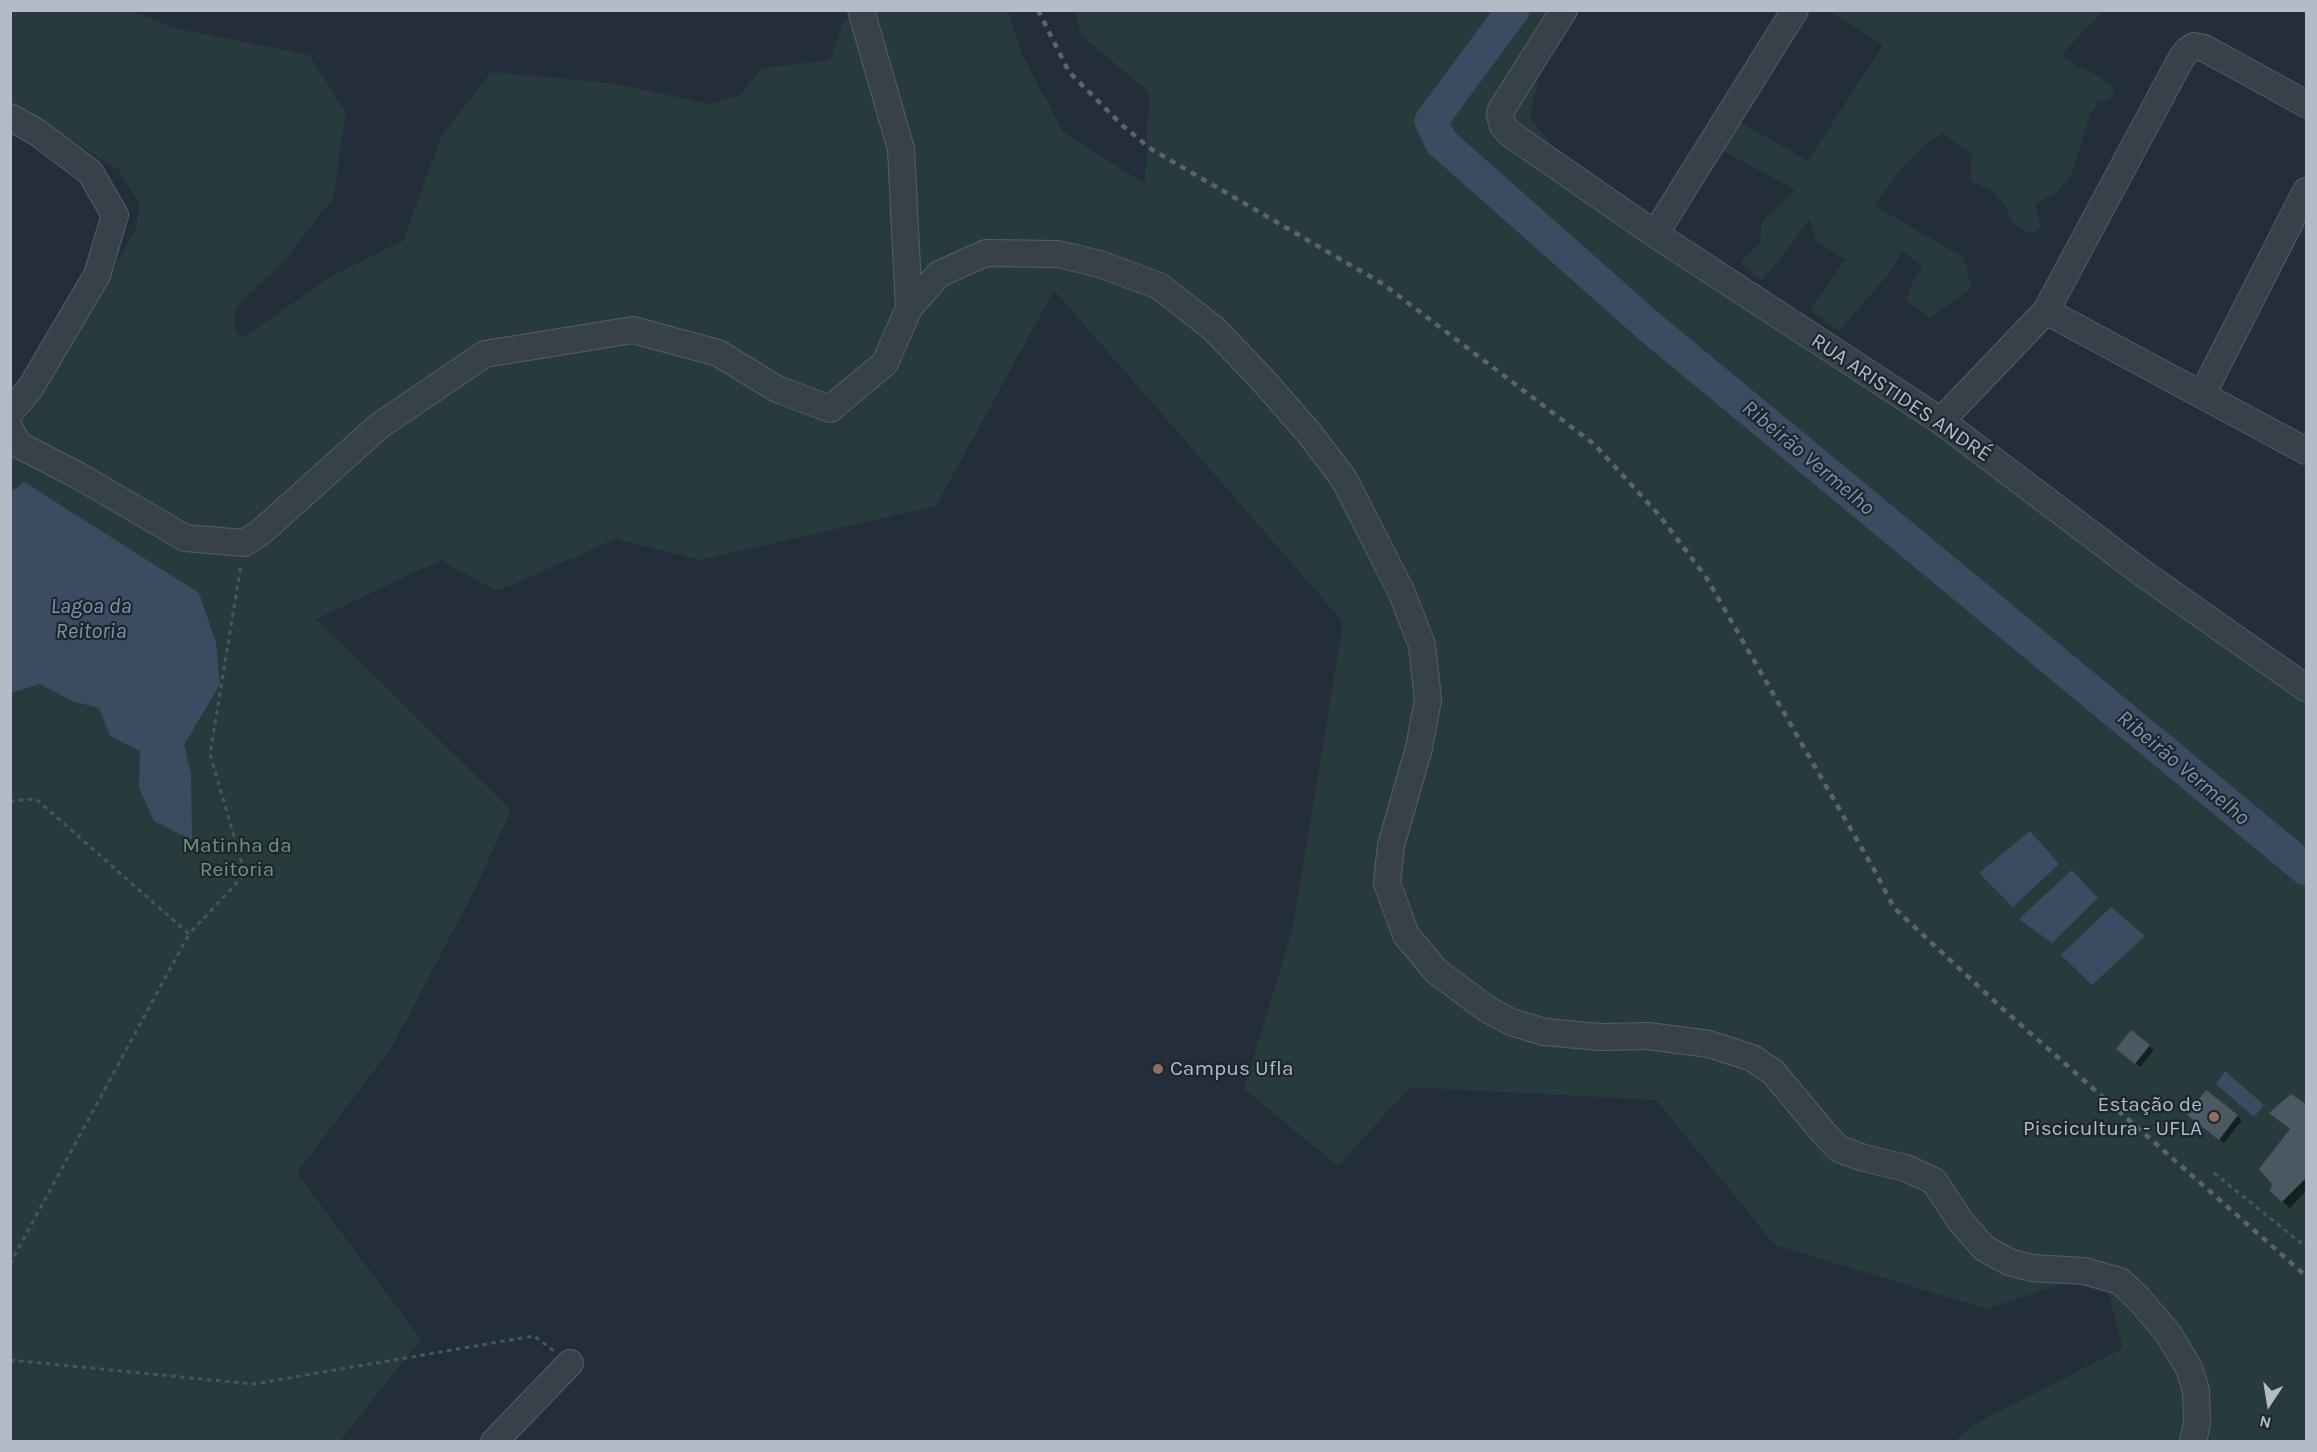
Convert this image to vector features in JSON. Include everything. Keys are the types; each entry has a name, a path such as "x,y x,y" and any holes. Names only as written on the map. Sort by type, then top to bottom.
{"street":[{"path":"861,10 901,149 909,308"},
{"name":"RUA ARISTIDES ANDRÉ","path":"1564,10 1501,110 1503,126 1509,134 1655,234 1941,421 2141,572 2307,688"},
{"path":"1655,234 1795,10"},
{"path":"1941,421 2046,311 2182,57 2194,46 2209,50 2307,104"},
{"path":"10,117 38,133 90,172 115,216 97,275 31,387 10,413"},
{"path":"2202,395 2307,191"},
{"path":"10,429 19,444 185,538 244,543 261,532 379,426 484,354 633,330 718,353 777,389 830,408 885,363 909,308 939,274 986,253 1058,254 1100,264 1159,286 1213,328 1309,433 1344,479 1401,591 1422,645 1428,699 1419,748 1391,845 1387,883 1406,934 1436,971 1487,1009 1511,1022 1544,1032 1601,1037 1648,1036 1708,1044 1752,1058 1773,1072 1839,1149 1864,1158 1906,1168 1934,1181 1961,1222 1984,1248 2009,1262 2032,1268 2084,1271 2120,1281 2168,1333 2189,1368 2196,1390 2197,1423 2193,1442"},
{"path":"2046,311 2307,451"},
{"path":"494,1442 570,1363"}],"path":[{"path":"10,1264 189,934 245,874 210,754 244,543"},
{"path":"10,801 36,799 189,934"},
{"path":"2214,1173 2307,1247"},
{"path":"10,1360 254,1384 534,1336 570,1363"}],"green space":[{"name":"Matinha da Reitoria","path":"11,11 131,11 178,29 309,55 346,112 333,198 286,259 235,308 236,332 242,338 337,273 403,241 441,137 491,72 610,83 710,104 740,95 762,68 830,60 844,20 869,11 1008,11 1022,54 1063,132 1145,184 1149,92 1081,35 1075,11 1553,11 1530,117 1601,211 1923,421 2272,670 2306,706 2306,1441 1955,1441 1972,1426 2123,1348 2102,1270 1987,1309 1775,1245 1656,1100 1410,1087 1338,1166 1244,1089 1292,931 1343,622 1054,290 936,506 700,560 616,539 497,591 441,560 316,619 511,810 474,891 392,1047 297,1173 421,1339 340,1441 11,1441 10,431 27,417 137,227 139,205 119,170 11,102"},
{"path":"1828,11 2103,11 2062,54 2075,65 2095,74 2115,88 2111,100 2098,101 2090,115 2071,176 2057,192 2035,204 2041,226 2033,234 2014,225 2006,207 1994,193 1970,180 1972,155 1942,133 1929,142 1900,170 1875,206 1963,257 1972,288 1930,318 1906,300 1913,282 1923,267 1903,251 1887,276 1839,331 1810,310 1845,260 1817,241 1809,219 1786,252 1761,281 1741,262 1760,242 1762,222 1795,190 1720,149 1740,122 1808,161 1883,45"}],"water":[{"name":"Lagoa da Reitoria","path":"24,482 199,593 216,643 220,684 184,745 191,773 192,840 154,821 139,788 140,751 110,736 99,708 72,701 40,684 11,693 11,492"},
{"path":"2030,831 2059,864 2013,907 1979,873"},
{"path":"2072,870 2098,898 2052,943 2019,919"},
{"path":"2111,907 2145,936 2092,985 2061,955"},
{"path":"2225,1071 2264,1105 2254,1117 2216,1084"}],"building":[{"path":"2131,1030 2150,1045 2135,1064 2116,1049"},
{"path":"2206,1090 2238,1115 2219,1140 2187,1115"},
{"path":"2291,1094 2307,1105 2307,1177 2282,1202 2270,1191 2272,1184 2259,1169 2290,1129 2269,1113"}],"waterway":[{"name":"Ribeirão Vermelho","path":"1513,10 1431,121 1441,142 1651,328 2306,869"}],"railway":[{"path":"1038,10 1069,72 1122,125 1151,149 1383,284 1594,444 1659,515 1706,577 1894,908 2004,1010 2306,1276"}],"place":[{"name":"Campus Ufla","path":"1158,1069"},
{"name":"Estação de Piscicultura - UFLA","path":"2214,1117"}]}
